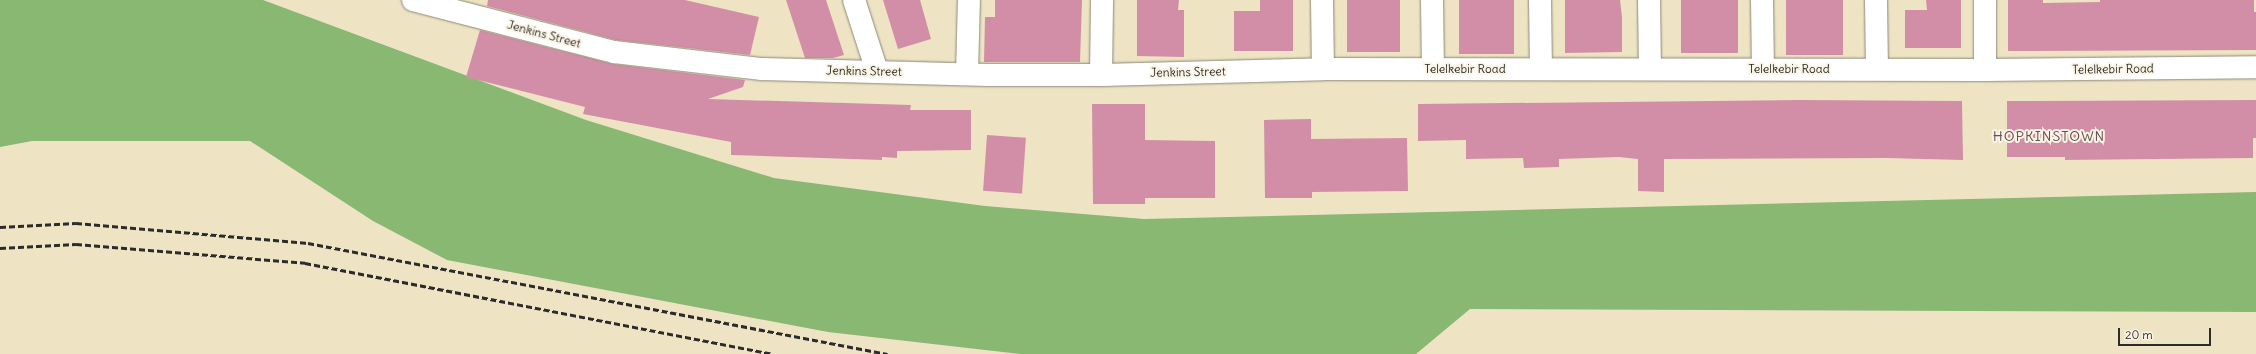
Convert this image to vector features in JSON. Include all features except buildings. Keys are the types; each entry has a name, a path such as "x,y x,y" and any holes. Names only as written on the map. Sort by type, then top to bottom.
{"street":[{"name":"Jenkins Street","path":"414,0 614,52 762,69 877,70 968,74 1101,75 1323,69"},
{"path":"854,0 877,70"},
{"path":"968,74 969,0"},
{"path":"1101,75 1102,0"},
{"path":"1322,0 1323,69"},
{"path":"1432,0 1433,69"},
{"path":"1540,0 1541,68"},
{"path":"1649,0 1650,69"},
{"path":"1762,0 1763,69"},
{"path":"1876,0 1877,69"},
{"path":"1985,0 1985,70"},
{"name":"Telelkebir Road","path":"1323,69 1541,68 1985,70 2256,67"}],"green space":[{"path":"0,0 263,0 586,120 774,178 985,206 1144,219 2256,192 2256,312 1470,309 1416,354 1021,354 828,332 447,260 373,221 250,141 32,141 0,147"}],"railway":[{"path":"0,227 76,223 308,243 887,354"},
{"path":"0,248 76,244 305,263 772,354"}],"district":[{"name":"HOPKINSTOWN","path":"2049,136"}]}
